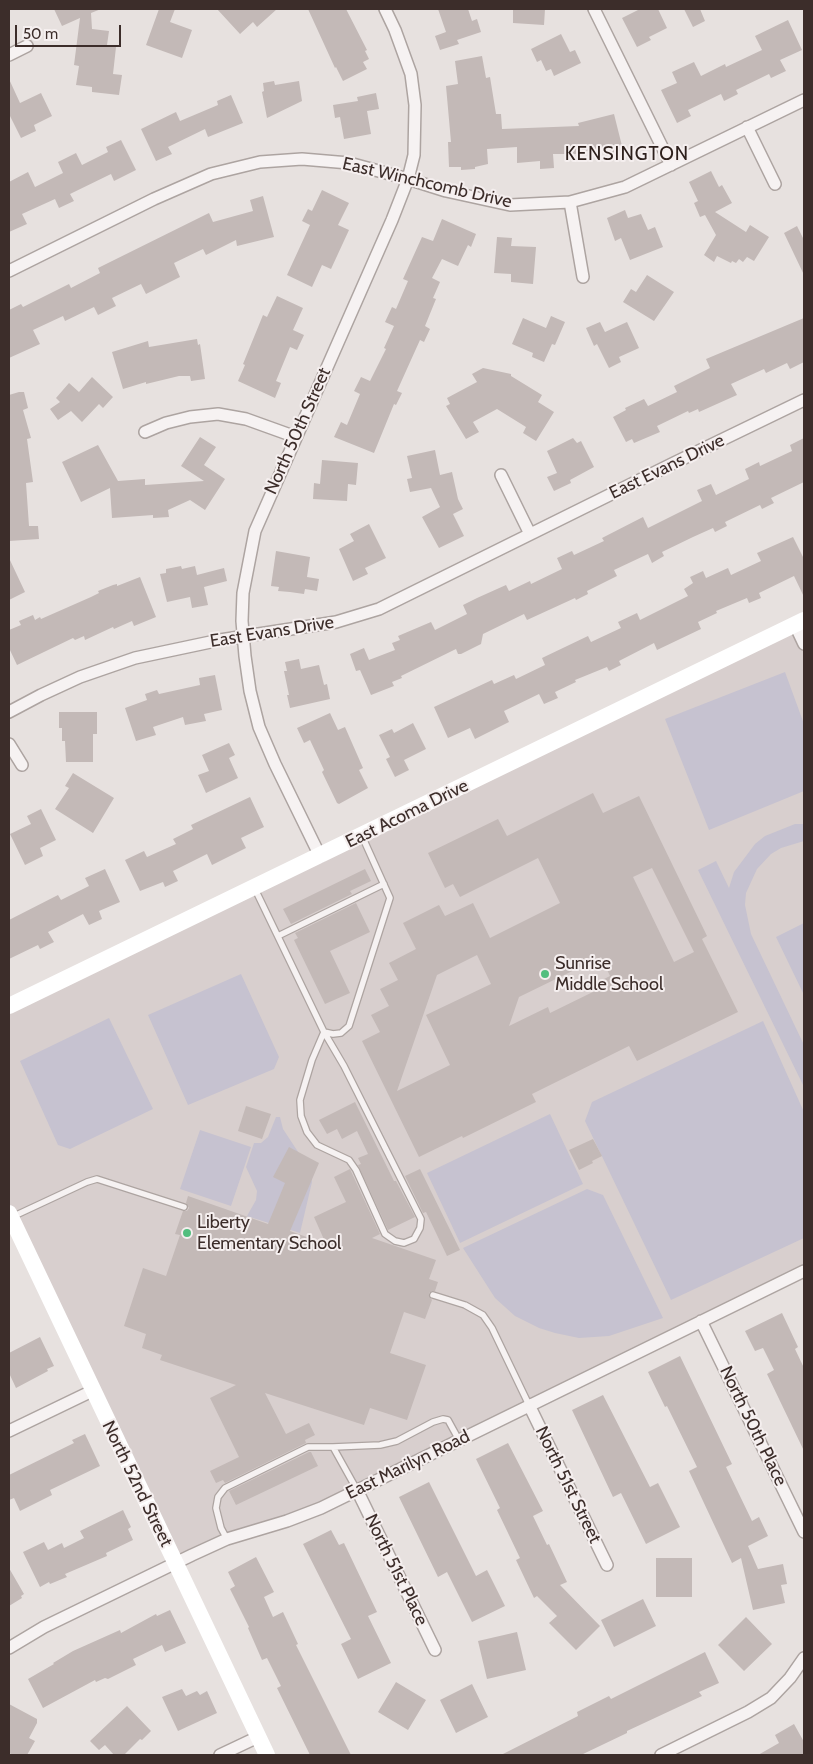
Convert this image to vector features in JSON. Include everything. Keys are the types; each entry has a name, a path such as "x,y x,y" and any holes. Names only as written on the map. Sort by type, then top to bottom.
{"street":[{"name":"North 50th Street","path":"320,856 259,727 250,691 244,637 243,593 255,531 392,220 408,179 414,155 415,104 411,74 386,9"},
{"path":"594,9 671,165"},
{"path":"9,55 27,46"},
{"name":"East Winchcomb Drive","path":"9,271 154,199 211,174 260,162 302,159 349,163 446,191 510,205 570,202 625,187 804,100"},
{"path":"747,128 775,184"},
{"path":"570,202 583,277"},
{"name":"East Evans Drive","path":"9,712 80,677 135,658 220,640 336,622 379,609 804,400"},
{"path":"144,432 166,423 190,417 218,414 246,419 296,437"},
{"path":"501,475 530,534"},
{"path":"800,623 804,644"},
{"name":"East Acoma Drive","path":"9,1006 800,623"},
{"path":"9,744 22,766"},
{"name":"North 52nd Street","path":"10,1217 267,1755"},
{"name":"East Marilyn Road","path":"9,1648 44,1626 227,1539 287,1521 321,1508 804,1271"},
{"name":"North 50th Place","path":"701,1321 804,1532"},
{"path":"9,1431 92,1391"},
{"name":"North 51st Street","path":"529,1405 607,1565"},
{"name":"North 51st Place","path":"357,1490 435,1650"},
{"path":"660,1755 748,1712 771,1698 790,1678 804,1658"},
{"path":"220,1755 258,1737"}],"lane":[{"path":"324,1032 341,1033 349,1026 390,898 362,835"},
{"path":"278,936 384,884"},
{"path":"254,887 324,1032 344,1066 421,1219 420,1228 414,1239 404,1243 385,1234 356,1170 349,1160 317,1145 307,1132 301,1116 300,1100 312,1060 324,1032"},
{"path":"10,1217 97,1178 184,1207"},
{"path":"434,1295 465,1305 482,1315 492,1328 529,1405"},
{"path":"227,1539 221,1528 216,1508 218,1497 226,1488 308,1447 380,1445 396,1441 433,1422 443,1419 448,1420 459,1440"},
{"path":"333,1446 357,1490"}],"shaded area":[{"path":"795,625 804,644 804,1271 357,1490 175,1563 9,1213 9,1006"},
{"path":"785,672 804,724 804,791 709,830 665,719"},
{"path":"795,824 804,824 804,841 781,848 771,854 757,869 746,893 745,905 751,934 804,1045 804,1087 698,870 716,861 729,888 734,872 755,844 765,836"},
{"path":"804,923 804,995 776,937"},
{"path":"241,974 279,1057 274,1069 188,1105 148,1015"},
{"path":"109,1018 153,1109 70,1149 58,1145 20,1061"},
{"path":"763,1021 804,1112 804,1238 671,1300 585,1121 592,1102"},
{"path":"550,1114 583,1184 460,1243 427,1173"},
{"path":"276,1117 280,1117 283,1129 308,1167 312,1182 300,1233 247,1216 256,1200 257,1191 246,1167 254,1143 261,1143 268,1137"},
{"path":"200,1130 251,1147 231,1206 180,1189"},
{"path":"587,1189 603,1195 663,1318 609,1336 579,1338 539,1328 515,1316 495,1298 463,1248"}],"building":[{"path":"54,9 101,9 91,13 92,29 109,31 107,45 116,47 113,74 122,75 119,95 92,92 92,87 76,85 79,66 74,65 80,18 62,26"},
{"path":"159,9 175,9 170,22 192,30 182,58 146,45"},
{"path":"217,9 277,9 257,27 253,22 240,34"},
{"path":"308,9 346,9 367,50 365,51 369,59 363,62 367,69 343,81 335,68"},
{"path":"438,9 468,9 472,21 477,19 481,32 457,40 459,44 440,50 435,36 446,32"},
{"path":"513,9 545,9 544,25 513,23"},
{"path":"640,9 658,9 667,28 649,37 651,40 637,47 622,18"},
{"path":"684,9 700,9 705,21 693,27"},
{"path":"788,20 802,50 780,60 786,71 771,78 769,74 736,90 738,94 724,101 721,94 688,110 691,116 677,123 661,90 677,83 672,72 694,62 701,76 725,64 726,67 762,50 755,36"},
{"path":"561,34 570,52 575,50 581,63 554,76 551,69 546,71 541,60 537,62 531,49"},
{"path":"482,56 486,78 490,77 496,114 501,114 502,129 579,126 578,123 614,114 623,150 608,154 606,147 575,154 553,154 554,168 540,169 540,161 517,163 517,147 487,149 488,164 475,167 475,169 461,170 461,167 449,167 448,142 451,142 446,86 458,84 455,61"},
{"path":"9,79 20,103 41,93 52,116 34,125 36,131 21,138 9,114"},
{"path":"274,81 275,85 299,81 302,101 267,118 262,92 264,91 263,83"},
{"path":"376,93 379,109 367,111 371,134 344,139 340,117 335,118 333,105 358,101 357,97"},
{"path":"231,95 243,123 208,137 205,129 168,147 172,154 156,161 141,129 176,112 180,121 218,105 217,101"},
{"path":"121,140 136,170 114,181 111,174 70,194 74,201 59,208 55,199 22,214 27,224 9,232 9,182 28,172 35,187 63,173 58,162 76,153 82,165 108,152 106,147"},
{"path":"711,171 719,187 722,185 732,203 715,212 746,232 750,225 769,237 754,261 747,257 743,262 739,259 736,263 732,261 731,263 717,256 714,262 704,255 716,235 705,215 700,217 694,203 698,201 689,182"},
{"path":"322,190 349,203 338,225 349,230 331,269 322,265 312,287 287,275 310,225 302,221 308,209 312,211"},
{"path":"263,196 274,237 237,246 236,240 206,255 203,249 174,263 180,277 146,294 141,284 112,298 116,306 98,315 94,307 65,321 63,316 33,330 40,344 9,358 9,310 21,304 23,307 69,284 71,288 100,273 98,268 209,213 213,222 253,211 250,200"},
{"path":"625,210 628,218 641,214 648,230 655,227 663,247 630,260 621,238 615,241 607,218"},
{"path":"442,219 476,234 471,247 468,245 458,266 442,259 432,278 440,282 433,298 436,299 425,326 430,329 424,342 420,340 397,391 402,393 396,405 394,404 374,453 334,437 341,422 347,425 360,394 354,391 361,377 370,381 386,349 384,348 394,326 385,322 392,307 396,309 408,281 403,279 422,237 433,241"},
{"path":"797,226 804,240 804,275 784,233"},
{"path":"497,237 512,238 511,246 536,247 533,284 511,282 511,274 494,273"},
{"path":"647,275 674,292 654,321 623,302 631,289 636,292"},
{"path":"277,296 303,308 293,330 304,335 297,350 290,347 276,381 281,383 275,398 238,381 263,315 267,317"},
{"path":"551,316 565,322 555,345 552,344 544,362 532,357 533,353 512,344 523,318 546,328"},
{"path":"804,318 804,362 790,369 787,363 766,373 764,369 731,384 737,395 699,412 698,409 689,413 688,411 657,426 660,432 634,443 632,439 626,442 613,417 626,410 625,408 644,399 648,406 677,392 674,386 710,368 706,359"},
{"path":"600,322 605,332 627,322 639,348 619,357 621,362 609,368 597,344 594,346 586,328"},
{"path":"197,339 198,345 200,344 205,379 191,381 190,376 179,376 146,384 146,382 123,389 112,352 148,341 149,347"},
{"path":"483,368 511,374 511,376 542,395 538,402 554,412 536,441 523,433 526,427 497,409 473,422 479,432 466,439 446,406 450,404 447,398 477,382 472,374"},
{"path":"92,377 113,397 103,408 99,404 82,422 71,411 58,420 50,409 60,402 56,398 69,383 79,392"},
{"path":"24,392 28,408 23,410 31,438 27,439 33,482 26,483 29,526 38,526 39,539 9,541 9,395"},
{"path":"200,437 216,447 204,465 225,479 205,510 190,500 168,510 169,517 153,518 153,515 112,518 110,488 81,502 62,462 98,445 118,481 145,479 145,485 204,481 181,466"},
{"path":"573,438 577,443 581,441 594,467 570,480 571,483 554,491 547,477 557,473 547,451"},
{"path":"804,438 804,482 771,498 774,503 762,509 760,505 725,522 727,526 715,532 713,528 662,552 664,556 652,563 648,554 614,570 617,576 587,591 588,594 527,620 524,614 483,634 481,644 461,654 458,654 456,649 401,676 402,678 392,682 394,686 371,695 360,670 356,671 350,654 364,648 369,660 395,650 392,643 400,640 398,636 431,622 435,630 467,614 463,605 477,598 506,585 509,591 530,581 531,584 562,569 557,558 572,551 574,555 604,541 602,538 643,517 648,528 702,501 697,490 711,484 716,495 749,479 745,469 759,462 760,466 792,451 790,445"},
{"path":"435,450 440,475 452,472 458,499 463,509 453,514 464,536 439,548 422,517 440,507 431,488 410,492 407,479 412,478 407,456"},
{"path":"322,460 358,463 356,485 348,484 347,501 313,499 314,483 320,484"},
{"path":"369,524 386,558 365,568 368,574 353,581 339,549 354,541 350,534"},
{"path":"793,537 804,559 804,597 794,576 759,593 761,598 749,603 747,598 716,611 717,613 698,622 701,629 657,650 654,643 619,661 621,665 609,671 607,667 575,680 576,682 555,692 558,698 544,704 539,694 504,711 509,722 475,739 470,728 448,738 434,707 492,680 494,684 514,675 516,679 545,665 542,658 588,636 591,642 621,628 618,622 637,613 640,620 688,596 684,589 693,583 690,577 703,571 706,578 728,568 731,575 761,561 757,553"},
{"path":"276,551 310,557 307,577 319,579 317,591 305,589 304,594 278,591 279,587 271,586"},
{"path":"9,558 25,592 9,600"},
{"path":"181,566 182,569 195,566 197,575 224,568 227,581 204,587 208,605 192,608 190,597 167,602 160,574 166,573 166,569"},
{"path":"140,577 156,617 134,626 132,621 114,629 113,627 85,640 84,636 75,640 73,638 17,665 9,648 9,630 21,625 19,621 33,615 35,620 40,617 41,619 91,597 99,593 98,591"},
{"path":"299,659 301,669 319,665 324,685 327,684 330,699 290,708 284,671 287,671 285,662"},
{"path":"215,675 222,710 204,714 206,721 185,725 183,717 153,727 156,735 136,741 125,708 147,700 145,694 157,690 159,694 200,685 199,678"},
{"path":"59,712 97,712 97,734 93,734 93,762 66,762 65,741 62,741 62,728 59,728"},
{"path":"330,713 338,730 345,727 363,768 359,770 368,788 339,804 322,772 324,770 310,740 304,743 297,728"},
{"path":"413,723 426,749 404,760 409,770 395,777 386,759 390,757 379,735 392,729 394,733"},
{"path":"229,743 235,755 229,758 238,778 206,793 198,775 209,771 202,755"},
{"path":"73,773 114,798 93,833 55,809 69,788 65,786"},
{"path":"593,793 603,813 639,796 707,936 702,939 738,1012 637,1061 629,1046 532,1094 536,1102 463,1138 462,1136 419,1157 362,1041 380,1032 371,1015 389,1006 380,989 398,980 389,963 416,949 403,923 439,905 445,916 473,903 490,938 560,903 538,858 460,897 453,884 445,888 428,853 498,819 507,836","holes":["652,868 694,952 674,962 633,877","477,955 491,984 426,1015 450,1065 397,1091 437,975","601,957 610,976 598,982 601,988 550,1013 548,1007 509,1026 519,997"]},
{"path":"250,797 264,827 241,838 246,848 212,865 207,854 173,871 178,881 165,887 163,882 140,891 125,860 144,851 147,857 176,844 173,839 193,829 191,825"},
{"path":"41,809 56,840 40,848 43,856 25,865 10,834 31,824 27,816"},
{"path":"105,869 120,902 99,911 102,919 89,925 83,914 48,932 54,942 40,949 38,945 9,959 9,920 58,895 61,900 89,886 85,878"},
{"path":"365,869 371,881 350,891 352,894 291,924 283,909"},
{"path":"356,903 370,932 330,951 350,993 325,1004 294,940 298,938 295,933"},
{"path":"355,1102 394,1181 396,1181 415,1217 388,1230 358,1165 361,1164 358,1158 368,1154 357,1131 342,1139 337,1129 327,1134 319,1120"},
{"path":"246,1106 271,1114 262,1139 238,1131"},
{"path":"593,1139 602,1156 579,1170 569,1150"},
{"path":"289,1147 319,1163 290,1231 326,1244 314,1217 346,1202 334,1177 350,1169 380,1234 372,1238 436,1260 429,1279 438,1282 435,1291 429,1293 432,1300 425,1319 404,1312 390,1353 426,1365 407,1420 370,1408 364,1425 265,1393 286,1434 309,1423 315,1435 305,1440 306,1443 225,1483 223,1480 216,1483 210,1471 239,1457 210,1398 236,1385 160,1360 162,1355 142,1348 146,1334 124,1326 143,1268 166,1276 180,1235 175,1234 183,1211 187,1211 189,1208 186,1203 188,1196 268,1224 285,1183 273,1177"},
{"path":"420,1169 460,1250 447,1256 426,1212 423,1213 405,1176"},
{"path":"782,1313 798,1347 795,1349 804,1368 804,1451 767,1374 774,1370 763,1348 755,1351 745,1331"},
{"path":"40,1337 54,1366 16,1388 9,1373 9,1353"},
{"path":"680,1356 732,1464 726,1467 752,1521 759,1517 768,1536 748,1546 758,1569 783,1564 787,1584 781,1585 785,1603 753,1610 741,1558 732,1563 689,1471 697,1467 648,1372"},
{"path":"603,1395 650,1487 658,1483 680,1527 646,1544 621,1493 613,1497 572,1410"},
{"path":"85,1434 100,1466 50,1490 52,1495 20,1511 14,1498 9,1500 9,1475 74,1443 72,1440"},
{"path":"508,1443 543,1511 533,1516 567,1582 560,1585 600,1626 576,1650 549,1623 557,1616 537,1596 534,1598 516,1560 520,1558 497,1510 500,1508 476,1459"},
{"path":"311,1452 318,1466 236,1505 229,1491"},
{"path":"429,1482 476,1576 487,1570 505,1606 472,1622 447,1572 438,1577 399,1497"},
{"path":"123,1510 131,1527 128,1529 133,1540 106,1553 107,1556 65,1574 67,1577 50,1584 49,1582 40,1587 23,1552 44,1542 48,1550 62,1543 64,1548 84,1538 80,1531"},
{"path":"331,1530 339,1545 344,1543 377,1612 368,1616 391,1663 358,1679 341,1644 351,1639 303,1544"},
{"path":"256,1557 274,1592 264,1597 273,1617 283,1612 298,1644 296,1645 351,1755 310,1755 277,1688 281,1686 267,1658 262,1660 249,1627 230,1589 235,1586 228,1572"},
{"path":"656,1558 692,1558 692,1597 656,1597"},
{"path":"9,1568 24,1594 21,1596 22,1598 9,1606"},
{"path":"643,1599 656,1626 614,1647 601,1620"},
{"path":"170,1610 186,1643 165,1652 162,1645 133,1659 136,1665 108,1679 105,1678 96,1682 95,1680 43,1708 28,1679 73,1651 120,1630 121,1633 156,1614 157,1616"},
{"path":"746,1617 772,1644 744,1671 718,1645"},
{"path":"517,1632 526,1670 487,1679 478,1641"},
{"path":"705,1652 719,1683 699,1692 702,1696 581,1755 501,1755 578,1716 577,1712 609,1696 611,1699"},
{"path":"396,1682 426,1700 408,1730 378,1712"},
{"path":"472,1684 488,1717 456,1733 440,1700"},
{"path":"182,1689 186,1696 197,1691 200,1695 207,1691 217,1713 178,1731 162,1697"},
{"path":"9,1704 37,1719 37,1723 29,1738 35,1741 27,1755 13,1755 9,1753"},
{"path":"127,1706 151,1731 124,1755 114,1755 105,1745 99,1750 90,1741"},
{"path":"794,1724 804,1742 804,1755 758,1755 779,1743 775,1735"}],"place":[{"name":"Sunrise Middle School","path":"545,974"},
{"name":"Liberty Elementary School","path":"187,1233"}],"district":[{"name":"KENSINGTON","path":"627,154"}]}
